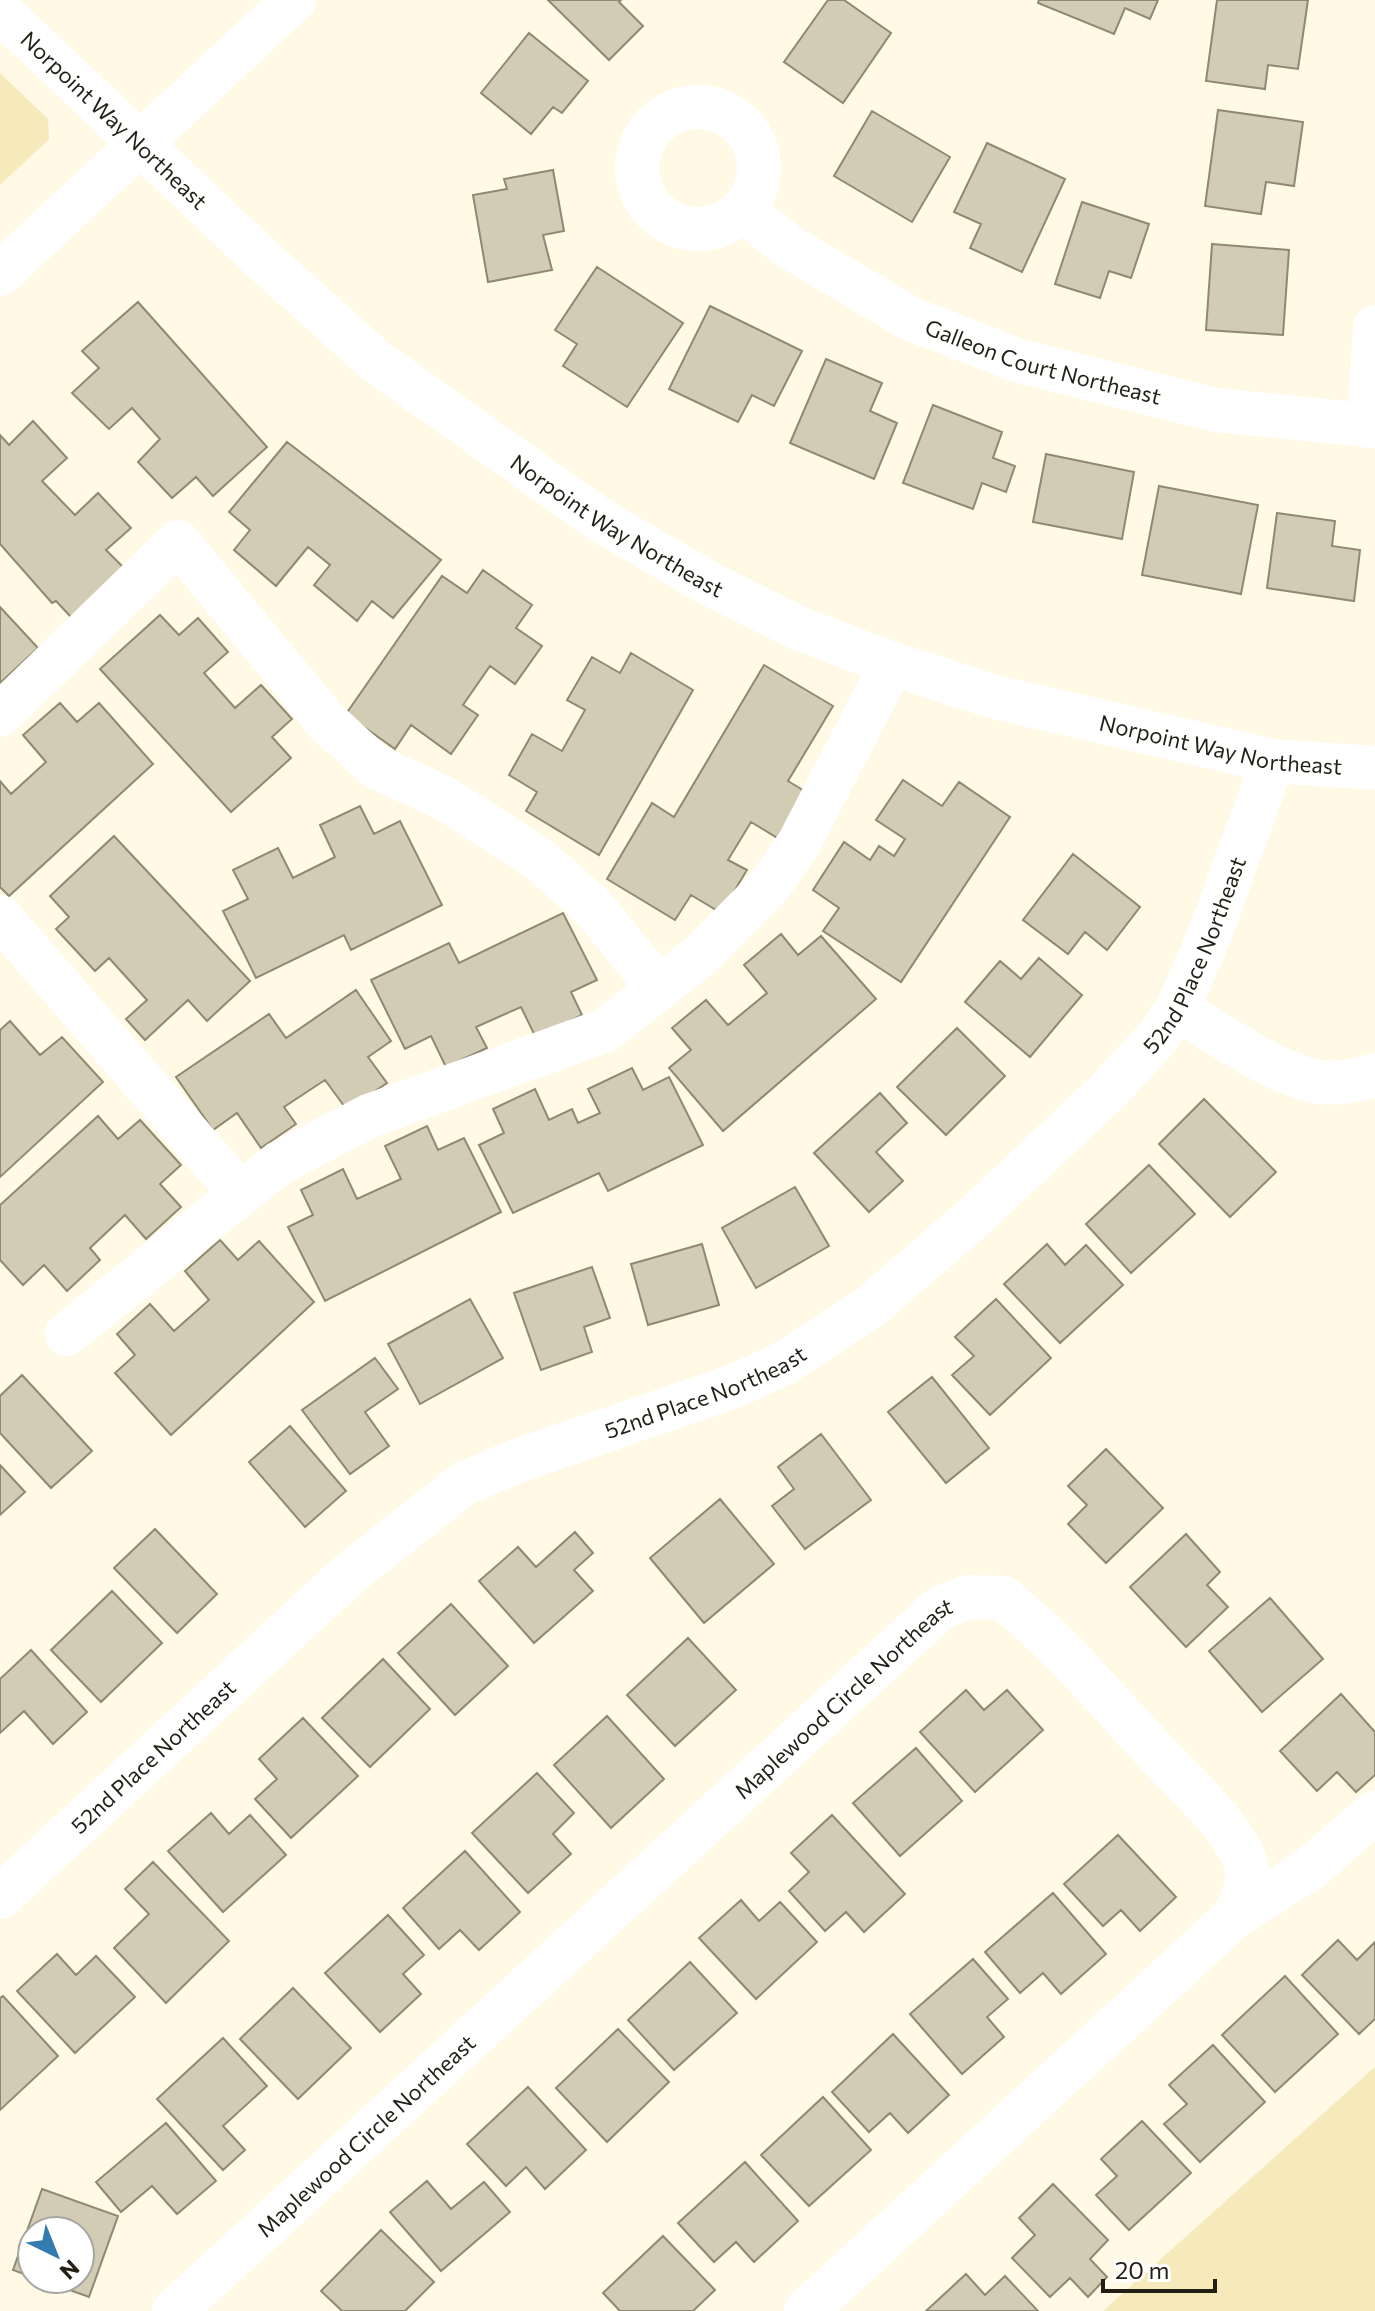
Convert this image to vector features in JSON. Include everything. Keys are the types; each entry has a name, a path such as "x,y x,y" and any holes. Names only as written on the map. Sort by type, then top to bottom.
{"street":[{"path":"0,274 294,0"},
{"name":"Norpoint Way Northeast","path":"0,11 261,258 377,362 501,453 600,520 708,583 803,630 892,664 995,697 1091,722 1273,761 1375,768"},
{"name":"Galleon Court Northeast","path":"743,210 799,253 911,319 1020,361 1216,410 1372,426"},
{"path":"1372,426 1375,327"},
{"path":"0,715 178,542 325,720 376,767 446,799 540,860 592,906 659,988"},
{"path":"67,1334 239,1192 279,1163 369,1116 606,1030 659,988 736,921 792,854 892,664"},
{"name":"52nd Place Northeast","path":"0,1897 348,1575 422,1513 463,1484 512,1463 734,1386 821,1342 870,1307 973,1218 1108,1091 1157,1038 1177,1009 1208,939 1273,761"},
{"path":"0,917 239,1192"},
{"path":"1177,1009 1278,1066 1313,1081 1340,1082 1375,1075"},
{"name":"Maplewood Circle Northeast","path":"174,2311 940,1608 968,1597 1003,1598 1057,1647 1210,1811 1242,1853 1247,1884 1233,1918 806,2311"},
{"path":"1233,1918 1312,1867 1375,1812"}],"shaded area":[{"path":"0,73 48,119 49,139 0,185"},
{"path":"1375,2067 1375,2311 1103,2311"}],"building":[{"path":"548,0 621,0 619,2 643,26 609,60"},
{"path":"828,0 844,0 891,33 843,103 784,62"},
{"path":"1039,0 1158,0 1150,19 1125,8 1114,34 1038,3"},
{"path":"1217,0 1308,0 1298,69 1268,65 1265,89 1206,81"},
{"path":"529,33 588,81 562,113 553,107 531,134 481,93"},
{"path":"1218,110 1303,122 1294,186 1266,182 1261,214 1205,206"},
{"path":"872,111 950,157 912,222 834,176"},
{"path":"987,143 1065,179 1022,272 970,248 981,224 954,212"},
{"path":"553,170 564,231 543,235 552,270 488,282 473,195 507,189 504,179"},
{"path":"1082,202 1149,224 1131,278 1109,271 1100,298 1055,284"},
{"path":"1212,244 1289,250 1283,335 1206,330"},
{"path":"597,267 683,323 627,407 563,366 577,344 555,330"},
{"path":"138,302 267,447 213,496 196,477 172,498 138,462 160,439 132,408 109,429 72,393 99,368 82,351"},
{"path":"710,306 802,351 774,406 752,395 738,422 669,389"},
{"path":"826,359 882,383 870,411 897,423 874,479 790,443"},
{"path":"933,405 1002,432 993,458 1015,466 1006,492 982,483 973,509 903,483"},
{"path":"33,421 67,458 42,481 75,515 98,493 131,528 106,550 124,568 71,617 56,601 52,603 0,544 0,435 9,445"},
{"path":"287,442 441,560 393,618 372,601 357,621 314,585 330,565 308,547 276,586 234,550 250,530 229,512"},
{"path":"1046,454 1134,472 1122,539 1033,522"},
{"path":"1159,486 1258,505 1241,594 1142,575"},
{"path":"1277,513 1335,521 1332,546 1360,550 1354,601 1267,588"},
{"path":"483,570 532,605 516,628 542,646 515,684 490,666 463,705 478,715 451,754 411,725 395,749 346,714 442,576 467,593"},
{"path":"0,607 38,648 0,683"},
{"path":"160,615 179,635 198,618 228,652 204,673 235,708 261,685 292,719 272,737 291,758 231,812 100,669"},
{"path":"631,653 693,690 599,855 526,811 537,792 509,775 532,734 562,751 585,710 567,700 592,657 620,673"},
{"path":"764,665 833,706 788,781 811,795 784,842 751,822 728,860 747,870 721,913 691,895 675,920 607,879 652,803 674,817"},
{"path":"60,703 77,722 99,703 153,764 9,896 0,887 0,781 11,794 46,762 23,735"},
{"path":"903,780 942,806 959,782 1010,817 901,982 823,931 839,908 813,890 844,842 870,860 879,846 894,856 905,839 876,820"},
{"path":"360,806 374,834 400,821 442,905 351,950 344,935 256,978 223,911 248,899 233,870 278,848 293,878 335,857 320,825"},
{"path":"114,836 250,981 207,1021 188,1000 145,1040 126,1019 147,1000 109,958 95,971 56,929 69,917 50,896"},
{"path":"1073,854 1140,907 1107,950 1085,932 1068,954 1023,920"},
{"path":"563,913 597,980 571,992 582,1015 536,1038 521,1007 476,1027 487,1048 446,1067 431,1036 405,1049 371,980 449,943 459,963"},
{"path":"781,934 798,955 821,936 876,999 723,1131 669,1068 691,1050 672,1028 706,1000 728,1025 767,993 744,965"},
{"path":"1039,958 1082,995 1030,1057 965,1002 1000,961 1021,979"},
{"path":"356,990 391,1041 368,1057 387,1083 347,1110 325,1080 284,1107 296,1124 261,1148 237,1113 213,1130 176,1077 269,1014 286,1038"},
{"path":"10,1021 40,1055 62,1037 103,1082 0,1177 0,1030"},
{"path":"957,1028 1005,1076 946,1135 897,1087"},
{"path":"632,1068 643,1090 669,1077 703,1145 608,1191 599,1173 513,1213 479,1145 504,1133 493,1109 535,1089 549,1120 572,1109 578,1123 600,1113 588,1089"},
{"path":"880,1093 907,1123 876,1152 903,1181 869,1212 814,1153"},
{"path":"1204,1099 1276,1172 1230,1217 1159,1144"},
{"path":"98,1116 118,1139 140,1120 181,1165 160,1184 181,1207 146,1239 125,1215 90,1248 100,1260 67,1291 44,1265 23,1285 0,1260 0,1205"},
{"path":"427,1126 438,1150 464,1138 501,1212 325,1301 288,1227 313,1215 301,1190 343,1169 357,1199 401,1179 385,1146"},
{"path":"1149,1165 1195,1214 1131,1273 1086,1224"},
{"path":"795,1187 829,1246 756,1288 722,1228"},
{"path":"220,1240 238,1260 259,1241 314,1302 171,1435 115,1373 135,1355 117,1334 150,1304 174,1331 209,1300 185,1271"},
{"path":"702,1244 719,1305 648,1325 631,1264"},
{"path":"1047,1244 1065,1265 1086,1245 1123,1285 1060,1343 1004,1284"},
{"path":"592,1267 610,1318 584,1327 592,1352 541,1370 514,1293"},
{"path":"470,1299 503,1358 420,1404 388,1344"},
{"path":"996,1299 1051,1358 990,1415 952,1375 974,1356 955,1337"},
{"path":"375,1358 398,1389 365,1412 389,1446 350,1474 302,1410"},
{"path":"22,1375 92,1451 51,1488 0,1433 0,1396"},
{"path":"932,1377 989,1448 946,1483 888,1412"},
{"path":"290,1426 346,1491 305,1527 249,1462"},
{"path":"821,1434 871,1500 805,1549 772,1506 794,1489 778,1467"},
{"path":"1106,1449 1163,1508 1106,1563 1068,1524 1087,1505 1068,1486"},
{"path":"0,1465 25,1492 0,1515"},
{"path":"720,1499 774,1564 704,1623 650,1558"},
{"path":"155,1529 217,1594 177,1633 114,1568"},
{"path":"575,1532 593,1553 574,1570 593,1591 534,1643 479,1581 518,1547 536,1567"},
{"path":"1186,1534 1220,1572 1207,1585 1228,1607 1186,1647 1130,1587"},
{"path":"112,1591 162,1643 101,1702 51,1650"},
{"path":"1270,1598 1323,1659 1262,1712 1209,1651"},
{"path":"451,1604 508,1666 455,1715 398,1653"},
{"path":"688,1638 736,1690 675,1746 627,1695"},
{"path":"31,1650 87,1712 53,1744 24,1711 0,1733 0,1679"},
{"path":"383,1659 430,1709 370,1767 322,1718"},
{"path":"966,1690 984,1710 1007,1690 1043,1730 975,1792 920,1732"},
{"path":"1341,1694 1375,1732 1375,1775 1356,1792 1337,1772 1317,1791 1280,1751"},
{"path":"607,1716 664,1779 611,1828 554,1765"},
{"path":"303,1718 358,1776 291,1838 255,1799 277,1779 259,1759"},
{"path":"916,1748 962,1801 900,1856 853,1803"},
{"path":"537,1773 574,1813 553,1834 571,1854 528,1893 472,1833"},
{"path":"211,1813 229,1834 250,1815 286,1855 223,1912 168,1851"},
{"path":"832,1815 905,1894 864,1932 846,1912 825,1931 789,1891 809,1872 791,1853"},
{"path":"1118,1835 1176,1897 1140,1931 1121,1910 1103,1926 1064,1884"},
{"path":"465,1851 520,1912 479,1950 460,1930 439,1949 403,1908"},
{"path":"153,1862 229,1941 166,2003 114,1948 149,1914 125,1889"},
{"path":"1053,1893 1106,1954 1061,1994 1043,1973 1020,1993 985,1952"},
{"path":"741,1900 759,1921 780,1902 817,1942 756,1999 699,1938"},
{"path":"388,1915 424,1955 403,1974 421,1994 380,2032 325,1973"},
{"path":"1338,1940 1357,1960 1375,1942 1375,2019 1359,2034 1302,1975"},
{"path":"57,1954 76,1975 96,1956 135,1997 75,2053 17,1991"},
{"path":"973,1959 1008,1999 987,2017 1004,2037 962,2074 910,2014"},
{"path":"690,1962 737,2013 674,2070 628,2020"},
{"path":"1285,1976 1338,2034 1275,2092 1222,2035"},
{"path":"293,1988 351,2048 298,2099 240,2039"},
{"path":"3,1996 58,2056 0,2110 0,1998"},
{"path":"618,2029 669,2082 607,2142 556,2088"},
{"path":"893,2034 949,2095 908,2133 890,2113 869,2132 832,2092"},
{"path":"223,2038 267,2086 223,2126 245,2150 223,2170 157,2099"},
{"path":"1213,2045 1265,2102 1200,2162 1164,2124 1187,2104 1169,2085"},
{"path":"528,2087 586,2150 545,2189 526,2167 506,2186 467,2144"},
{"path":"823,2097 871,2150 809,2206 761,2155"},
{"path":"1142,2121 1191,2173 1129,2230 1096,2195 1117,2176 1101,2159"},
{"path":"166,2123 216,2181 177,2214 152,2186 121,2212 96,2182"},
{"path":"745,2162 798,2221 754,2262 736,2242 714,2262 678,2223"},
{"path":"427,2181 451,2209 484,2182 510,2212 441,2271 390,2212"},
{"path":"1053,2184 1108,2240 1090,2259 1107,2277 1088,2297 1070,2278 1050,2297 1012,2258 1035,2235 1019,2218"},
{"path":"42,2189 118,2216 96,2277 96,2215 33,2215"},
{"path":"381,2230 434,2282 405,2311 342,2311 321,2291"},
{"path":"663,2236 715,2290 693,2311 620,2311 603,2293"},
{"path":"966,2274 985,2295 1005,2276 1038,2311 926,2311"}]}
